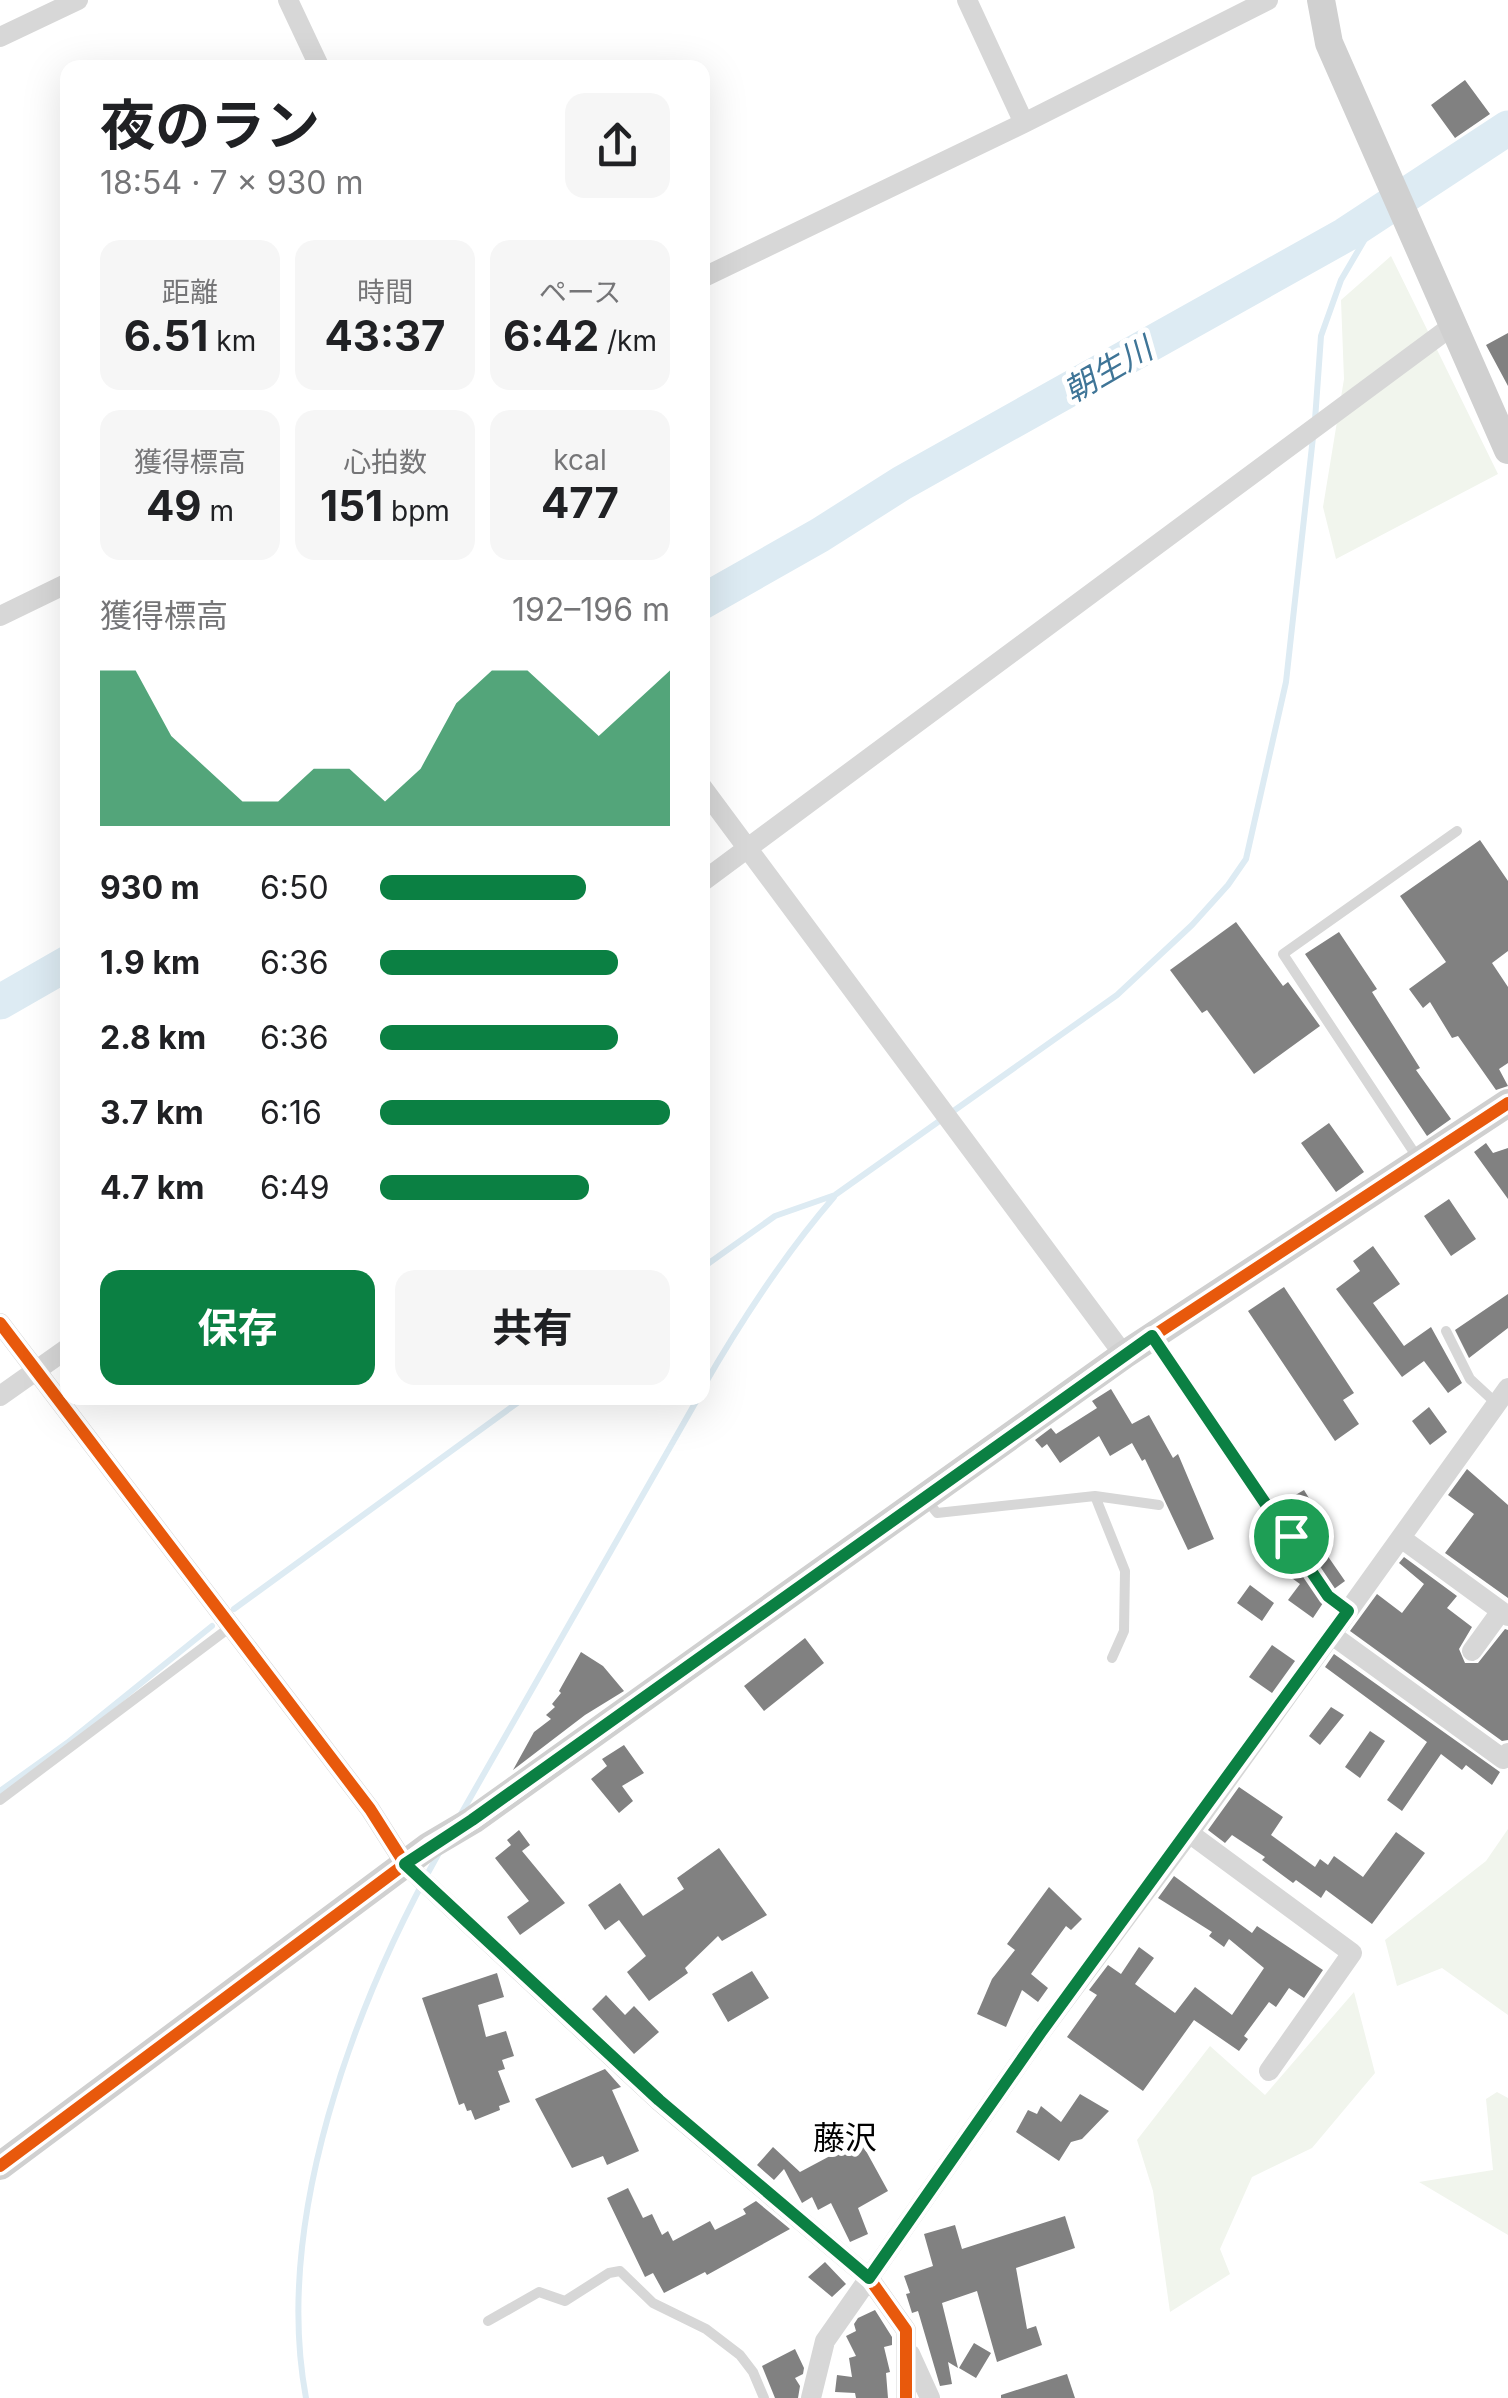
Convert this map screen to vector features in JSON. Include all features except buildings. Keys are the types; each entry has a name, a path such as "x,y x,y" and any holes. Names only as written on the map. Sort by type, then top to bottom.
{"street":[{"path":"0,37 78,0"},
{"path":"288,0 316,60"},
{"path":"967,0 1024,123"},
{"path":"710,274 1268,0"},
{"path":"1320,0 1329,43 1507,445"},
{"path":"710,876 1452,326"},
{"path":"0,616 60,587"},
{"path":"710,798 1124,1355"},
{"path":"0,2166 410,1868 433,1843 468,1823 1124,1355 1508,1103"},
{"path":"0,1322 60,1402"},
{"path":"0,1396 60,1354"},
{"path":"811,2398 826,2341 869,2278 1041,2032 1189,1833 1502,1396"},
{"path":"62,1405 370,1809 410,1868 659,2100 869,2278 906,2330 906,2398"},
{"path":"1401,1538 1504,1614 1472,1651"},
{"path":"1332,1635 1503,1760 1508,1753"},
{"path":"1189,1833 1352,1953 1269,2072"},
{"path":"908,2351 930,2398"}],"lane":[{"path":"1420,1161 1283,954 1457,831"},
{"path":"1446,1331 1470,1379 1502,1396"},
{"path":"1152,1336 1328,1596 1348,1611"},
{"path":"924,1497 937,1513 1095,1496 1159,1505"},
{"path":"1095,1496 1125,1570 1124,1630 1112,1658"},
{"path":"0,1800 230,1628"},
{"path":"488,2321 540,2292 564,2301 609,2273 620,2271 653,2303 706,2329 740,2356 753,2372 764,2398"}],"shaded area":[{"path":"1391,256 1498,474 1336,559 1323,507 1344,379 1341,300"},
{"path":"1508,1829 1508,2015 1442,1968 1397,1986 1385,1940 1486,1861"},
{"path":"1354,1992 1375,2073 1312,2148 1252,2177 1220,2249 1230,2274 1170,2312 1153,2191 1137,2140 1210,2046 1265,2095"},
{"path":"1497,2092 1508,2098 1508,2235 1419,2182 1493,2170 1486,2099"}],"waterway":[{"name":"朝生川","path":"710,597 902,483 1345,235 1508,128"},
{"path":"1315,420 1321,336 1341,280 1379,215"},
{"path":"710,1262 775,1216 835,1195 1117,995 1192,925 1228,885 1246,859 1286,682 1313,437"},
{"name":"朝生川","path":"0,1002 60,968"},
{"path":"710,1376 797,1242 834,1197"},
{"path":"234,1609 514,1405"},
{"path":"461,1814 694,1405"},
{"path":"0,1791 67,1743 212,1626"},
{"path":"306,2398 299,2330 301,2259 311,2187 328,2116 378,1976 440,1851"}],"cycle path":[{"path":"0,2166 429,1846 473,1820 1124,1355 1508,1103"},
{"path":"0,1323 60,1402"},
{"path":"62,1405 370,1809 405,1864 659,2101 869,2278 906,2330 906,2398"}],"district":[{"name":"藤沢","path":"845,2138"}],"route":[{"path":"1152,1336 1291,1536 1328,1596 1348,1611 1041,2032 869,2278 659,2100 405,1864 1152,1336"}]}
